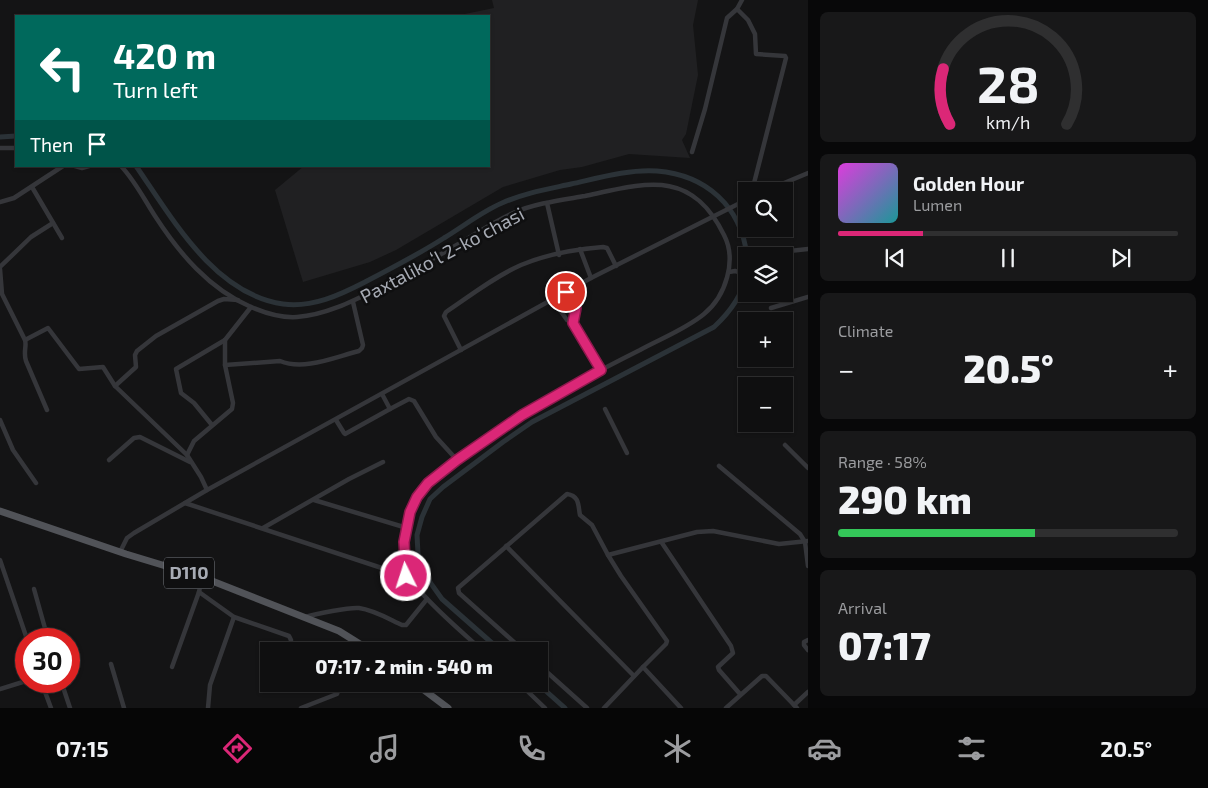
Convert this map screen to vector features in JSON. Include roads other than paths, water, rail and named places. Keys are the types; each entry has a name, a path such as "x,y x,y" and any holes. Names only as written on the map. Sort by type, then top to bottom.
{"main road":[{"name":"D110","path":"0,511 202,578 305,617 339,632 354,642"},
{"path":"427,692 448,708"}],"street":[{"path":"692,152 705,109 727,18 742,0"},
{"path":"736,9 748,20 755,34 756,54 785,56 786,58 754,182"},
{"path":"0,148 15,148"},
{"path":"0,202 14,198 62,167"},
{"name":"Paxtalikoʻl 2-koʻchasi","path":"121,167 183,256 213,283 239,300 251,307 281,316 297,317 325,312 353,302 410,272 491,224 516,212 547,203 657,184 677,188 700,199 724,234 730,253 728,272"},
{"path":"786,182 808,173"},
{"path":"32,187 62,238"},
{"path":"547,203 559,255"},
{"path":"120,552 127,538 207,490 552,299 738,203"},
{"path":"47,410 24,354 25,340 2,294 0,268 31,237 52,222"},
{"path":"461,350 444,316 446,312 506,273 522,265 580,249 607,248 616,266"},
{"path":"580,249 591,278"},
{"path":"793,251 808,249"},
{"path":"406,576 404,542 410,512 417,497 428,483 457,460 522,415 705,314 715,302 728,272 738,272"},
{"path":"566,292 576,308 573,323"},
{"path":"771,308 808,297"},
{"path":"552,299 569,321 573,323 601,370"},
{"path":"115,386 136,367 136,351 156,336 218,302 239,300"},
{"path":"225,365 280,361 308,364 359,350 364,345 353,302"},
{"path":"212,425 194,403 181,393 176,369 225,340 251,307"},
{"path":"25,340 49,329 75,366 81,369 103,367 115,386 187,455 207,490"},
{"path":"187,455 194,442 232,409 225,365 225,340"},
{"path":"382,394 390,409"},
{"path":"336,420 346,434 411,399 436,437 457,460"},
{"path":"605,409 627,453"},
{"path":"0,420 13,450 36,483"},
{"path":"109,460 134,438 140,437 192,462"},
{"path":"785,445 808,468"},
{"path":"263,528 383,462"},
{"path":"719,466 795,528 806,542 808,566"},
{"path":"514,642 458,590 562,497 570,495 578,502 580,515 592,525 621,576 667,641 604,708"},
{"path":"314,500 407,528"},
{"path":"185,503 406,576 427,599 473,642"},
{"path":"608,555 662,543 698,532 713,531 779,544 806,542"},
{"path":"662,543 731,646 733,653 718,667 740,694"},
{"path":"506,546 634,676"},
{"path":"0,560 23,628"},
{"path":"172,667 199,592 202,578"},
{"path":"34,589 45,628"},
{"path":"199,592 234,617 289,636 291,642"},
{"path":"305,617 358,608 406,625 427,599"},
{"path":"208,708 210,685 234,617"},
{"path":"808,640 804,642 804,645 808,650"},
{"path":"111,664 124,708"},
{"path":"643,666 681,708"},
{"path":"548,673 587,708"},
{"path":"726,708 758,677 766,676 796,706 808,692"},
{"path":"0,689 15,684"},
{"path":"301,708 337,694 338,692"},
{"path":"529,692 546,708"},
{"path":"45,693 51,708"},
{"path":"65,693 70,708"}],"waterway":[{"path":"0,137 15,136"},
{"path":"137,167 180,230 216,270 236,286 258,297 283,304 294,305 315,302 346,291 435,244 487,211 510,200 527,194 614,174 636,171 657,171 675,174 705,186 729,208 737,222 745,247"},
{"path":"491,642 442,599 423,571 418,554 417,535 430,499 443,487 532,422 714,327 725,316 738,297"},
{"path":"547,692 565,708"}]}
